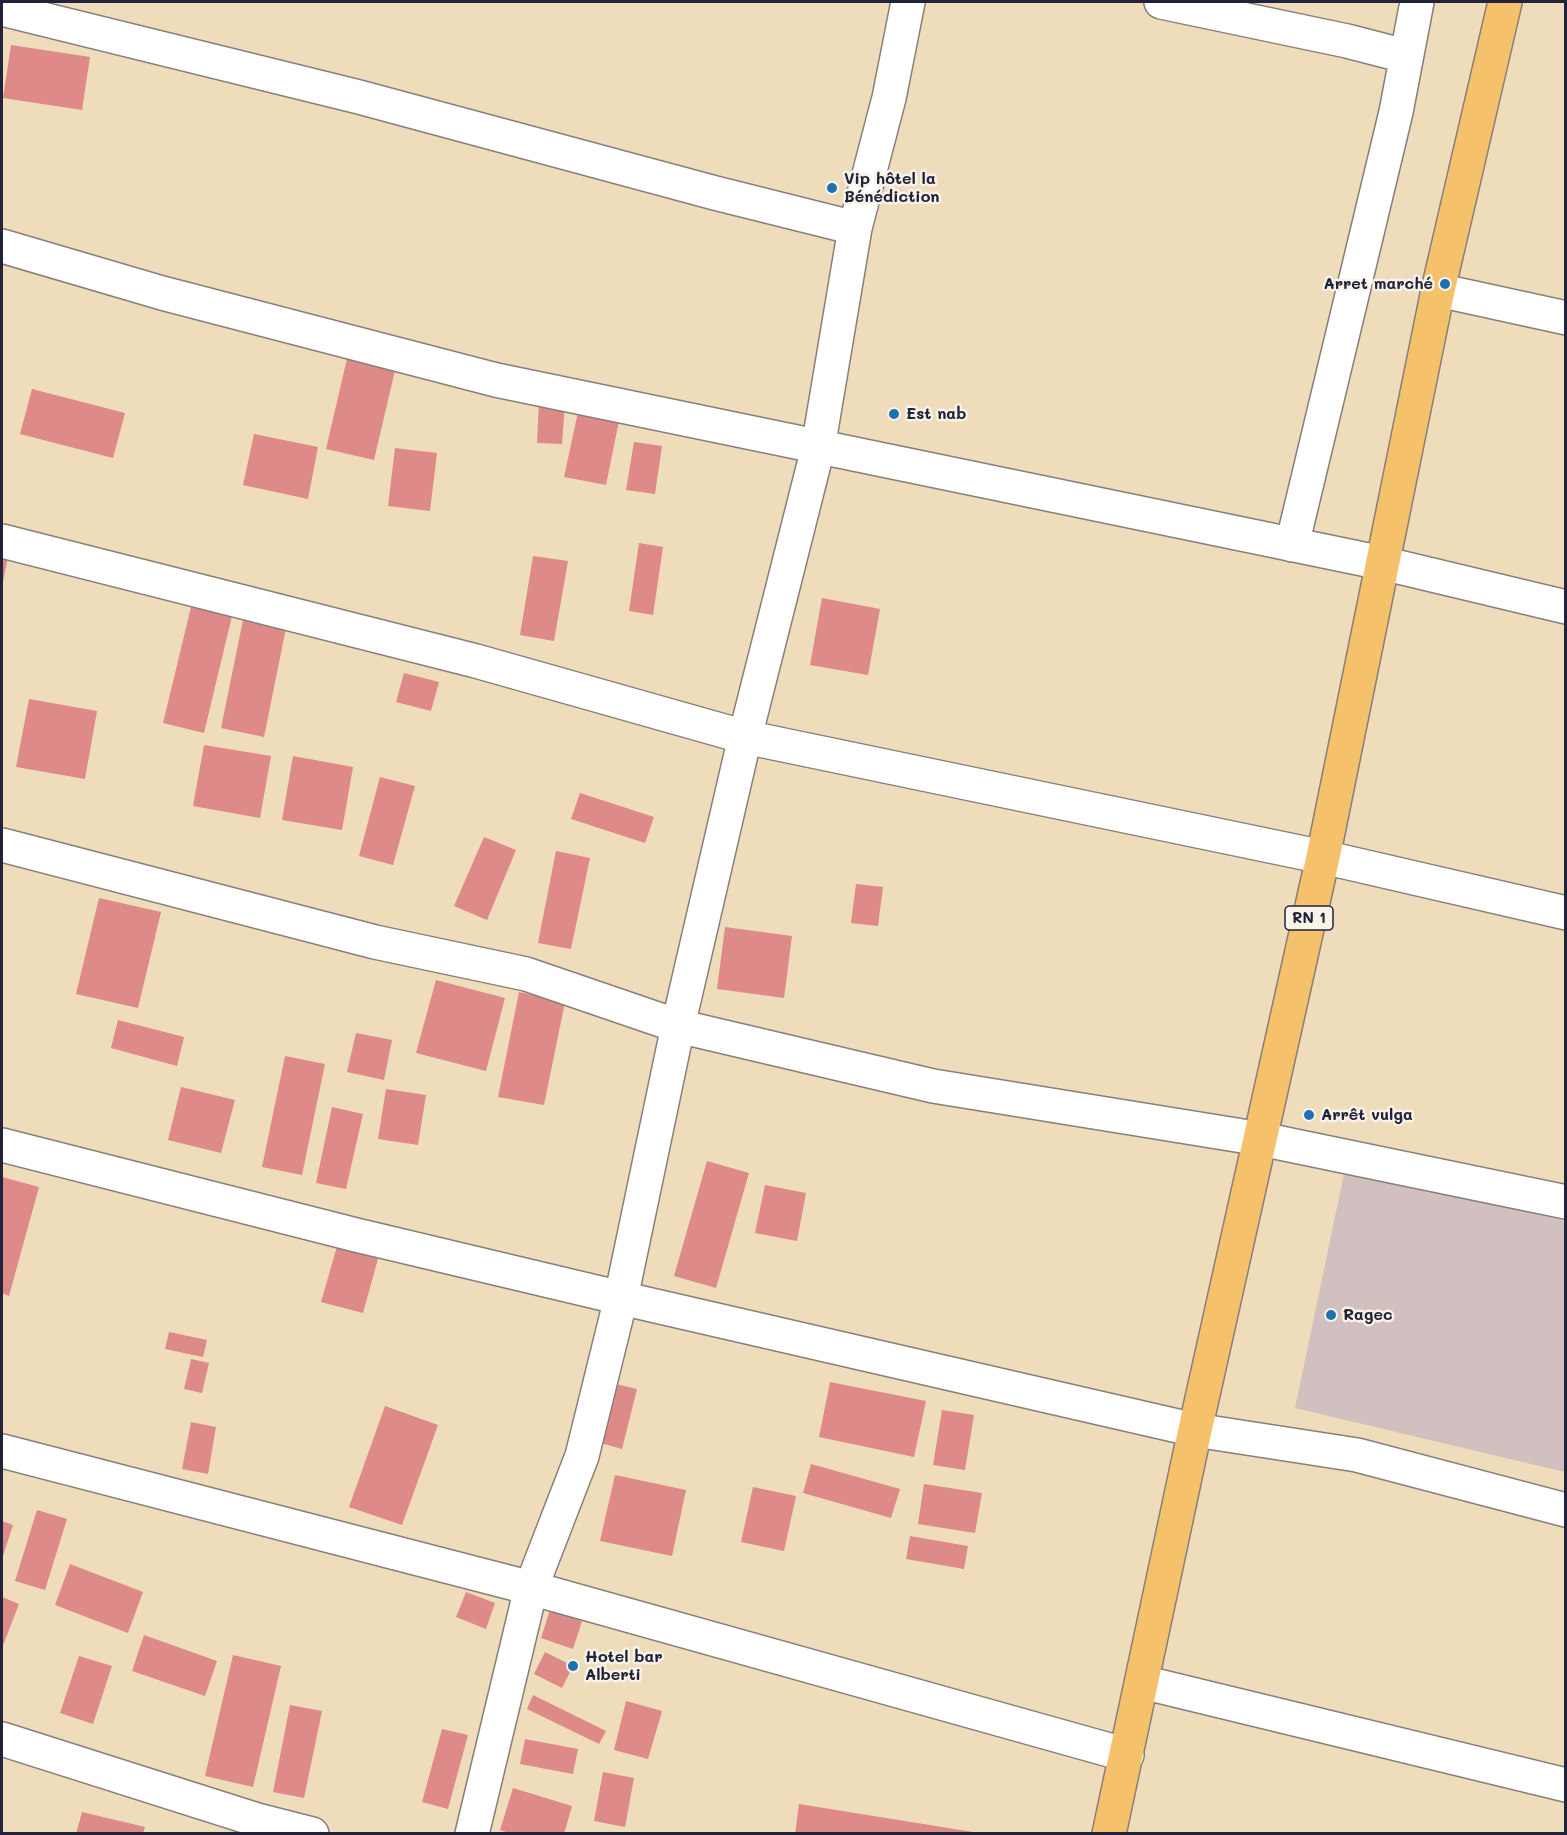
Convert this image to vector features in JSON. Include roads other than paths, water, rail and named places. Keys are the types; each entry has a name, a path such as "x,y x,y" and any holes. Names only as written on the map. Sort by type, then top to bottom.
{"highway":[{"name":"RN 1","path":"1109,1833 1195,1430 1323,857 1438,290 1506,2"}],"street":[{"path":"472,1833 531,1588 582,1456 621,1298 678,1026 745,737 818,448 855,228 889,98 908,2"},
{"path":"1161,2 1347,41 1405,56"},
{"path":"1292,545 1396,112 1405,56 1418,2"},
{"path":"2,9 359,97 715,193 855,228"},
{"path":"2,246 162,293 496,380 1382,563 1566,607"},
{"path":"1438,290 1566,318"},
{"path":"2,542 465,658 745,737 1323,857 1566,913"},
{"path":"2,845 375,942 526,974 678,1026 933,1086 1261,1139 1566,1202"},
{"path":"2,1145 356,1235 621,1298 1195,1430 1357,1455 1566,1510"},
{"path":"2,1451 531,1588 1127,1755"},
{"path":"1142,1682 1566,1785"},
{"path":"2,1739 256,1820 312,1833"}],"place":[{"name":"Vip hôtel la Bénédiction","path":"832,188"},
{"name":"Arret marché","path":"1445,284"},
{"name":"Est nab","path":"894,414"},
{"name":"Arrêt vulga","path":"1309,1115"},
{"name":"Ragec","path":"1331,1315"},
{"name":"Hotel bar Alberti","path":"573,1666"}]}
